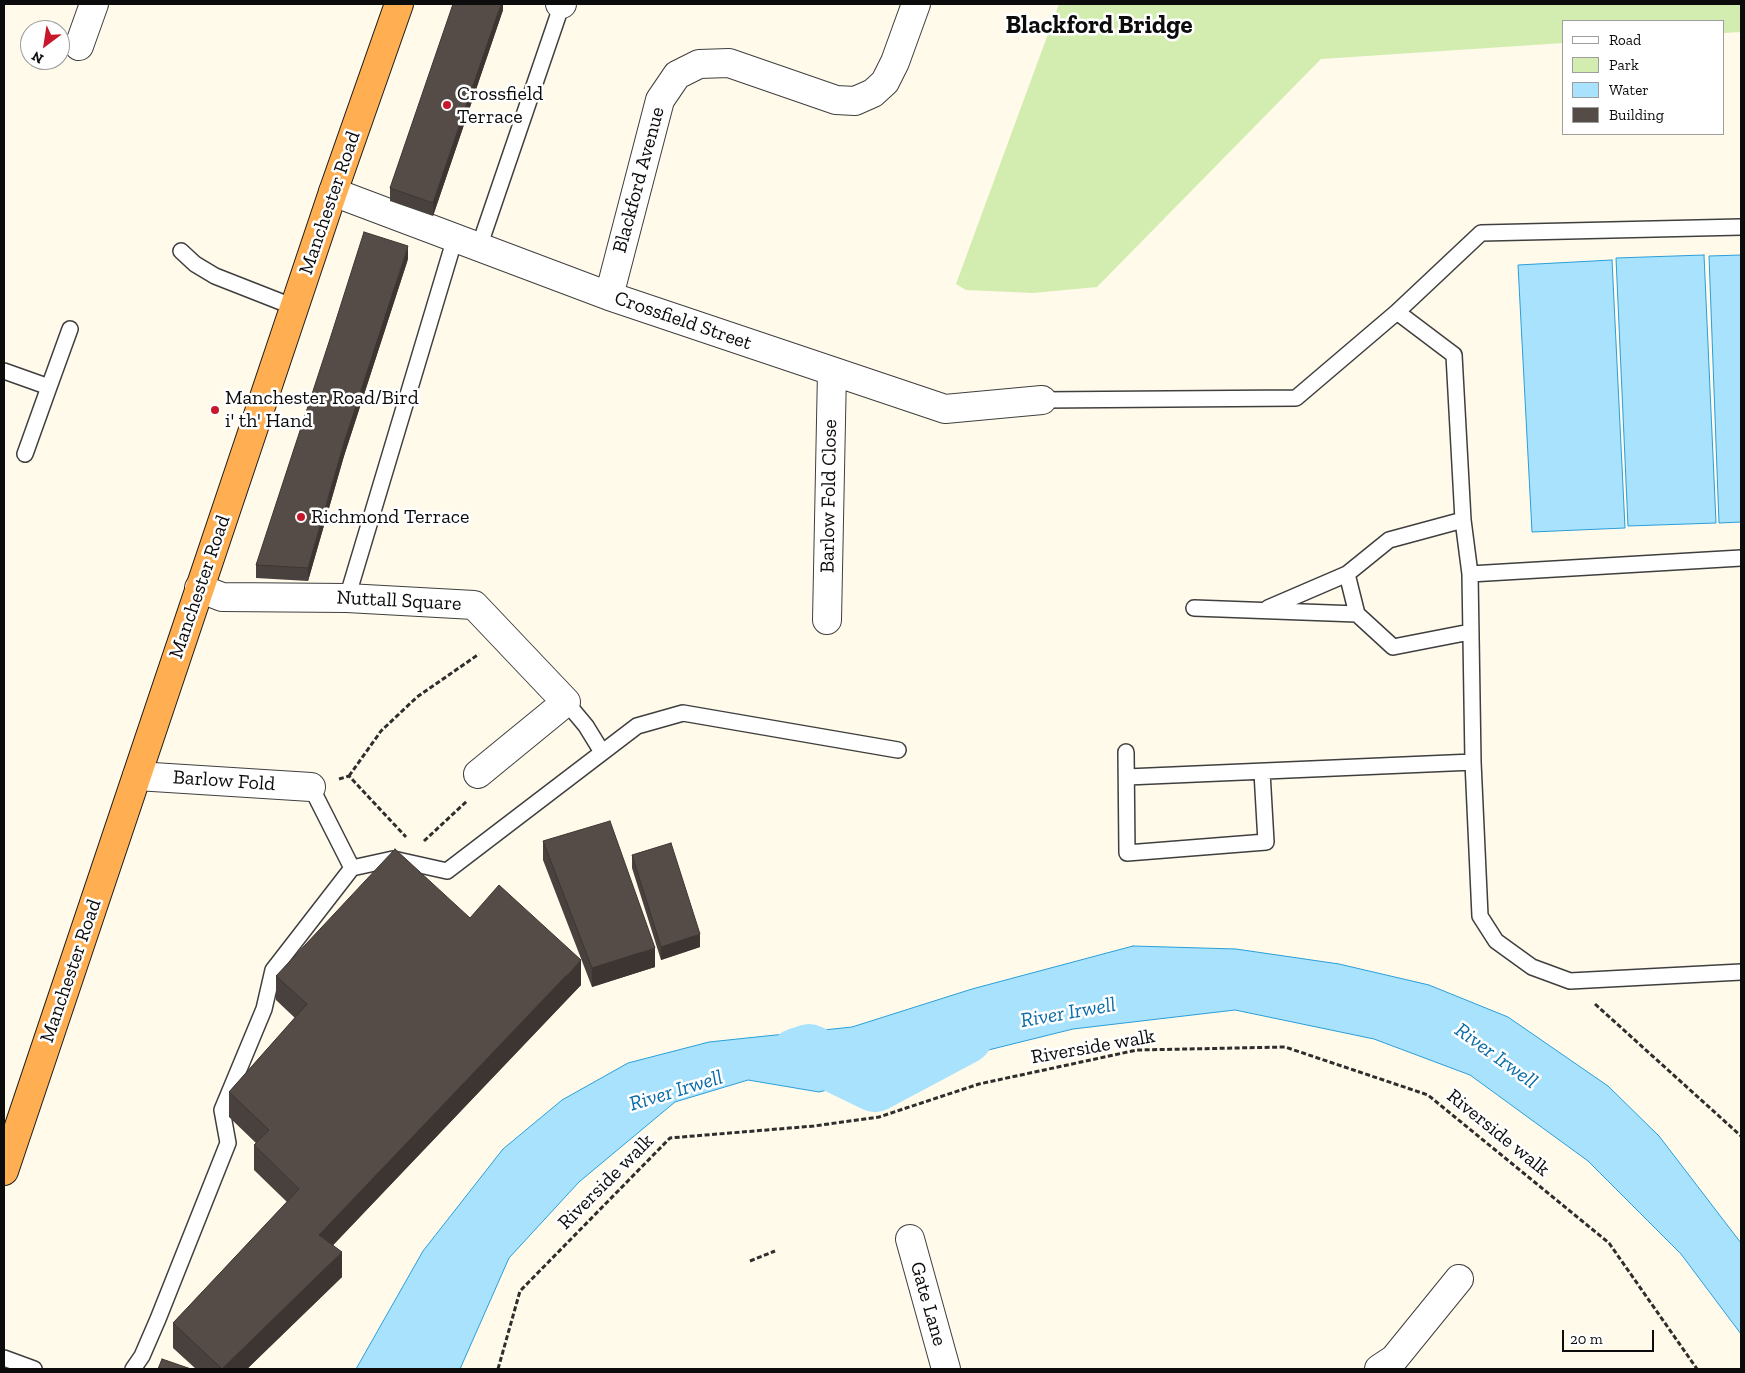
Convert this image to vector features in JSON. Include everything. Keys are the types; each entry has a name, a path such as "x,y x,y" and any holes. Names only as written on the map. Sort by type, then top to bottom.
{"highway":[{"name":"Manchester Road","path":"4,1171 294,307 399,4"}],"street":[{"path":"79,46 94,4"},
{"name":"Blackford Avenue","path":"609,296 660,100 677,75 699,64 729,63 836,100 855,101 873,93 884,82 895,62 916,4"},
{"name":"Crossfield Street","path":"333,192 609,296 945,409 1042,400"},
{"name":"Barlow Fold Close","path":"827,620 832,371"},
{"name":"Nuttall Square","path":"199,588 222,597 347,598 474,605 566,702"},
{"path":"478,774 566,702"},
{"name":"Barlow Fold","path":"136,776 311,787"},
{"name":"Gate Lane","path":"910,1239 946,1369"},
{"path":"1379,1369 1394,1359 1459,1279"}],"lane":[{"path":"347,598 467,243 561,4"},
{"path":"1042,400 1296,398 1397,312 1481,234 1741,227"},
{"path":"181,251 195,264 216,276 294,307"},
{"path":"1397,312 1454,355 1463,520 1470,574 1472,762 1480,916 1496,941 1532,967 1570,981 1741,972"},
{"path":"25,454 70,329"},
{"path":"4,371 49,387"},
{"path":"1264,610 1347,574 1389,540 1463,520"},
{"path":"1470,574 1741,558"},
{"path":"1347,574 1357,614 1393,647 1470,632"},
{"path":"1194,608 1357,614"},
{"path":"566,702 586,726 602,752"},
{"path":"133,1369 142,1356 158,1319 228,1142 222,1110 264,1009 273,970 352,868 393,859 447,871 637,726 683,713 898,750"},
{"path":"1126,752 1127,853 1266,842 1262,772"},
{"path":"1127,776 1472,762"},
{"path":"311,787 352,868"},
{"path":"4,1358 28,1368"}],"path":[{"path":"311,787 350,776 381,731 417,697 504,636"},
{"path":"424,842 474,795 478,774"},
{"path":"350,776 410,841"},
{"path":"1570,981 1741,1136"},
{"name":"Riverside walk","path":"498,1369 520,1291 670,1138 814,1126 880,1117 979,1084 1137,1050 1285,1046 1428,1095 1609,1243 1697,1369"},
{"path":"750,1262 775,1251"}],"green space":[{"path":"1059,4 1741,4 1741,32 1725,33 1725,20 1562,20 1562,43 1321,59 1097,287 1033,293 966,290 956,284"}],"water":[{"path":"1704,255 1716,523 1628,526 1616,258"},
{"path":"1741,255 1741,522 1719,523 1709,256"},
{"path":"1612,260 1625,528 1532,532 1518,265"},
{"path":"1133,946 1236,949 1339,964 1429,985 1508,1017 1608,1086 1659,1136 1741,1243 1741,1334 1681,1254 1588,1161 1470,1075 1374,1039 1235,1010 1073,1029 819,1092 748,1080 675,1102 579,1182 509,1258 460,1369 356,1369 423,1251 503,1149 562,1100 628,1063 709,1042 852,1027 972,989"}],"building":[{"name":"Crossfield Terrace","path":"453,4 501,4 433,203 390,188"},
{"path":"364,232 408,246 344,443 308,568 256,565 330,339"},
{"path":"610,821 655,948 592,968 543,841"},
{"path":"671,843 700,934 661,947 632,855"},
{"path":"395,849 470,918 499,885 581,960 319,1235 342,1252 222,1369 173,1323 299,1189 254,1145 269,1130 229,1092 307,1004 276,976"},
{"path":"162,1359 191,1369 158,1369"}],"waterway":[{"name":"River Irwell","path":"797,1056 809,1052 875,1084 965,1036"}],"place":[{"name":"Crossfield Terrace","path":"447,105"},
{"name":"Manchester Road/Bird i' th' Hand","path":"215,410"},
{"name":"Richmond Terrace","path":"301,517"}],"district":[{"name":"Blackford Bridge","path":"1099,26"}]}
